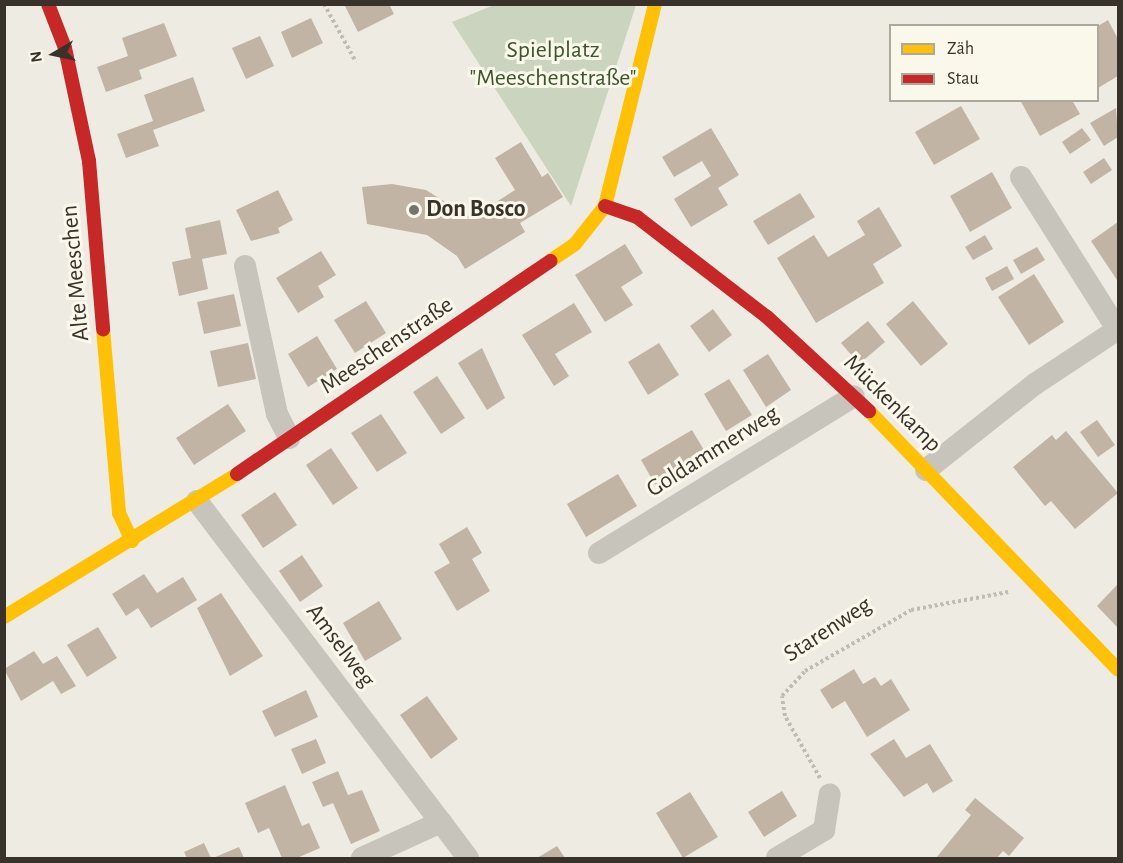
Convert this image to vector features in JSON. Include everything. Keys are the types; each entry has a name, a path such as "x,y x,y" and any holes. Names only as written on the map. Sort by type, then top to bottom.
{"street":[{"name":"Alte Meeschen","path":"48,4 65,48 89,161 119,513 132,541"},
{"name":"Meeschenstraße","path":"4,617 197,501 575,244 604,206 655,4"},
{"path":"926,470 1035,384 1118,329 1021,177"},
{"name":"Mückenkamp","path":"604,206 637,217 767,317 855,396 1029,581 1119,670"},
{"path":"245,266 277,414 289,438"},
{"name":"Goldammerweg","path":"599,554 855,396"},
{"name":"Amselweg","path":"197,501 468,858"},
{"path":"777,858 824,830 830,794"},
{"path":"362,858 441,822"}],"path":[{"path":"324,4 356,62"},
{"name":"Starenweg","path":"830,794 785,716 782,696 805,671 910,610 980,601 1029,581"}],"green space":[{"name":"Spielplatz \"Meeschenstraße\"","path":"494,5 636,5 571,206 452,22"}],"building":[{"path":"344,4 389,4 394,14 358,32"},
{"path":"311,18 323,43 292,58 281,32"},
{"path":"1108,20 1118,39 1118,76 1099,87 1099,25"},
{"path":"164,23 177,56 139,70 142,79 106,92 97,67 128,56 122,38"},
{"path":"260,36 274,66 246,79 232,48"},
{"path":"193,77 205,111 153,130 159,146 126,158 117,134 153,121 144,95"},
{"path":"1021,102 1073,102 1080,114 1040,136"},
{"path":"961,106 980,139 934,165 915,132"},
{"path":"1116,108 1118,137 1104,146 1090,123"},
{"path":"711,128 739,175 718,188 728,205 691,227 674,199 711,176 702,161 674,177 662,157"},
{"path":"1082,128 1091,140 1070,154 1062,142"},
{"name":"Don Bosco","path":"521,142 542,177 548,173 563,197 520,223 525,232 465,269 457,256 427,235 367,224 362,187 392,184 426,190 471,218 515,190 495,158"},
{"path":"1104,158 1112,170 1091,184 1083,172"},
{"path":"992,172 1012,208 970,232 950,196"},
{"path":"278,190 293,220 278,228 280,233 251,241 236,210"},
{"path":"800,193 815,217 768,245 753,221"},
{"path":"879,207 902,246 873,264 884,283 816,323 777,258 814,235 828,257 865,235 857,221"},
{"path":"220,220 227,254 202,259 208,289 179,296 172,262 191,258 185,228"},
{"path":"1118,222 1118,279 1117,280 1091,241"},
{"path":"985,235 993,249 973,260 965,247"},
{"path":"625,244 643,273 621,287 633,305 605,322 575,275"},
{"path":"1037,247 1045,260 1021,274 1013,260"},
{"path":"321,251 336,275 318,286 324,297 298,313 276,278"},
{"path":"1007,266 1014,279 992,291 985,278"},
{"path":"1034,274 1064,322 1029,345 998,297"},
{"path":"234,294 241,326 204,334 197,302"},
{"path":"366,301 386,333 355,353 334,320"},
{"path":"913,301 948,344 921,366 886,324"},
{"path":"574,303 592,332 555,354 569,376 554,386 522,335"},
{"path":"713,309 732,335 709,352 690,326"},
{"path":"868,321 885,342 859,364 841,343"},
{"path":"317,336 337,369 308,387 288,354"},
{"path":"248,343 256,379 218,387 210,351"},
{"path":"659,343 679,375 648,395 628,362"},
{"path":"482,348 505,398 487,410 458,363"},
{"path":"768,354 791,390 766,407 743,370"},
{"path":"437,376 465,418 441,434 413,392"},
{"path":"729,379 752,415 726,431 704,394"},
{"path":"228,404 246,431 194,465 176,438"},
{"path":"381,414 407,453 377,472 351,433"},
{"path":"1097,420 1115,445 1098,457 1080,432"},
{"path":"692,430 711,462 660,493 641,460"},
{"path":"1066,431 1118,493 1075,529 1051,501 1045,506 1013,467 1052,435 1056,440"},
{"path":"331,448 358,488 333,505 306,465"},
{"path":"618,474 637,506 586,537 567,504"},
{"path":"275,492 297,525 263,548 241,515"},
{"path":"467,527 482,553 472,559 490,591 457,611 434,572 450,563 439,544"},
{"path":"302,555 323,586 300,602 279,571"},
{"path":"144,574 157,593 183,577 197,600 151,628 138,608 126,616 112,594"},
{"path":"1118,584 1118,628 1097,606"},
{"path":"221,593 263,656 230,676 197,608"},
{"path":"379,601 402,639 365,661 343,623"},
{"path":"98,627 117,658 87,677 67,645"},
{"path":"34,651 43,664 57,656 76,686 61,694 53,681 21,701 4,669"},
{"path":"854,669 863,684 875,677 881,686 891,679 910,710 867,737 845,701 832,709 820,690"},
{"path":"306,690 318,717 275,737 262,711"},
{"path":"427,696 458,739 431,759 400,715"},
{"path":"316,739 326,763 302,774 291,749"},
{"path":"894,739 906,758 930,744 953,781 933,793 927,783 904,797 870,754"},
{"path":"338,771 348,795 362,790 380,831 351,844 333,803 323,807 312,782"},
{"path":"285,785 302,826 309,823 320,848 297,858 282,858 269,828 258,833 245,803"},
{"path":"782,791 797,816 764,837 748,812"},
{"path":"690,792 718,837 683,858 656,813"},
{"path":"975,798 1024,838 1009,856 1003,851 997,858 936,858 971,815 965,810"},
{"path":"204,843 211,858 187,858 184,852"},
{"path":"557,846 565,858 537,858"},
{"path":"239,847 244,858 213,858"}],"traffic: slow":[{"path":"550,261 575,244 605,206 655,4"},
{"path":"103,329 119,513 132,541"},
{"path":"869,411 1118,670"},
{"path":"4,617 237,474"}],"traffic: jam":[{"path":"48,4 65,48 89,161 103,329"},
{"path":"605,206 637,217 767,317 869,411"},
{"path":"237,474 550,261"}],"place":[{"name":"Don Bosco","path":"414,210"}]}
